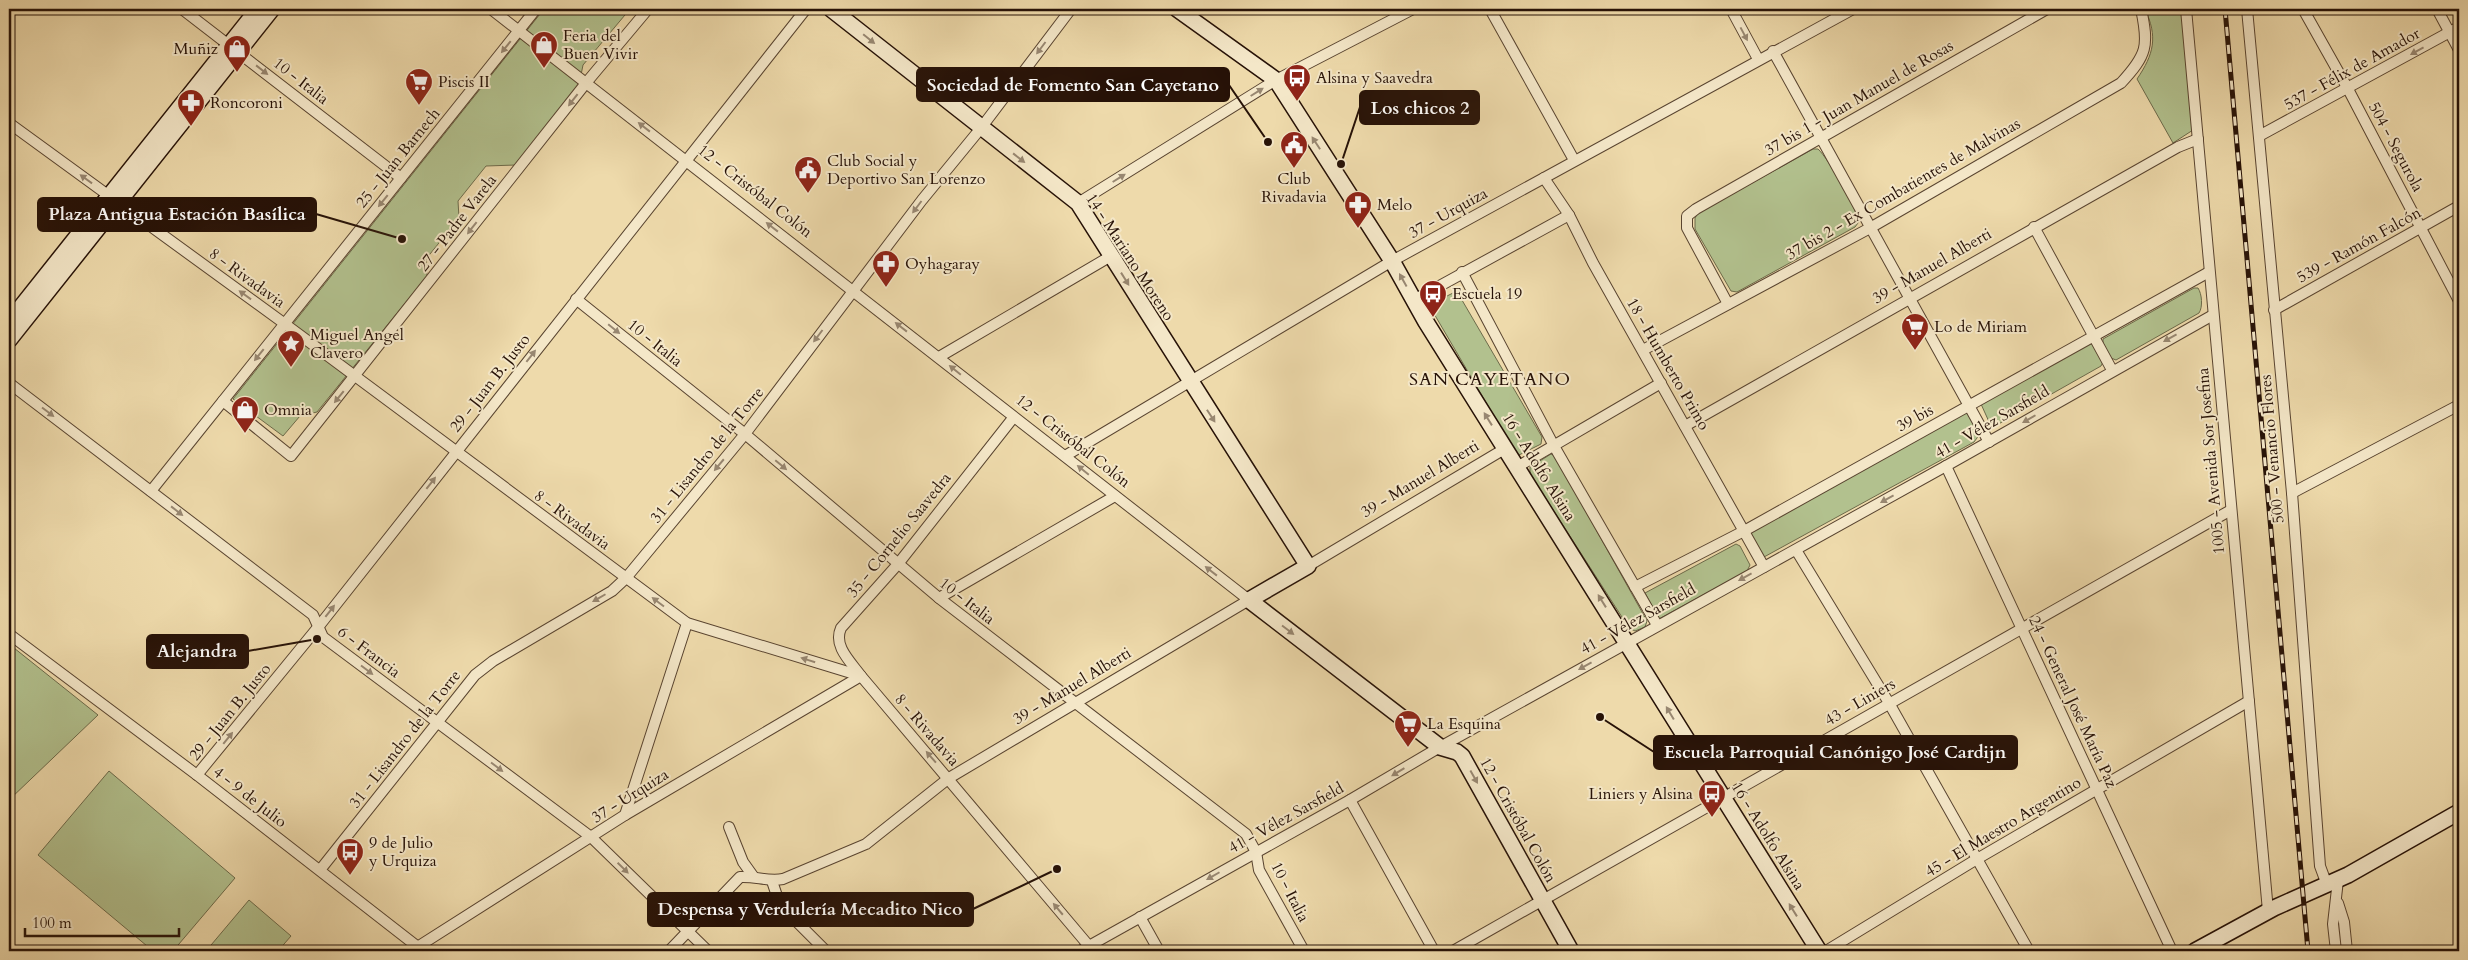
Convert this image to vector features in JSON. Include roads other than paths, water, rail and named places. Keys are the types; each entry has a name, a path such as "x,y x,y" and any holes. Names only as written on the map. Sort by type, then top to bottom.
{"street":[{"name":"10 - Italia","path":"182,9 401,178"},
{"path":"234,48 258,9"},
{"path":"9,340 114,199 234,48 272,9"},
{"name":"12 - Cristóbal Colón","path":"491,9 939,357 1013,418 1065,456 1440,747 1457,752 1462,756 1571,951"},
{"name":"25 - Juan Barnech","path":"151,491 536,9"},
{"name":"27 - Padre Varela","path":"223,401 292,456 586,83 648,9"},
{"name":"29 - Juan B. Justo","path":"198,775 319,626 806,9"},
{"name":"14 - Mariano Moreno","path":"831,9 1078,203 1189,381 1308,566"},
{"name":"31 - Lisandro de la Torre","path":"320,870 475,675 493,660 612,591 626,578 745,434 922,200 981,128 1071,9"},
{"name":"16 - Adolfo Alsina","path":"1177,9 1276,80 1392,261 1517,467 1628,642 1819,951"},
{"path":"1078,203 1276,80 1413,9"},
{"path":"1490,9 1574,160"},
{"path":"1731,9 1758,59"},
{"name":"37 - Urquiza","path":"1065,456 1392,261 1758,59 1853,9"},
{"name":"37 bis 1 - Juan Manuel de Rosas","path":"1728,304 1687,228 1687,216 2047,9"},
{"name":"37 bis 2 - Ex Combatientes de Malvinas","path":"1643,350 1870,228 2121,83 2141,59 2145,45 2145,28 2141,9"},
{"name":"1005 - Avenida Sor Josefina","path":"2186,9 2268,911"},
{"name":"500 - Venancio Flores","path":"2247,9 2292,494 2320,866 2332,883 2344,922 2347,951"},
{"name":"504 - Segurola","path":"2303,9 2348,89 2459,301"},
{"path":"2437,9 2459,50"},
{"name":"537 - Félix de Amador","path":"2259,136 2459,27"},
{"path":"1774,51 1820,138 1970,404 1989,442"},
{"name":"8 - Rivadavia","path":"9,123 285,324 687,623 861,676 949,778 1084,949"},
{"name":"39 - Manuel Alberti","path":"1686,426 2034,227 2178,147 2198,139"},
{"name":"18 - Humberto Primo","path":"1544,178 1569,214 1592,263 1643,350 1764,567"},
{"path":"9,322 114,199"},
{"name":"539 - Ramón Falcón","path":"2274,310 2459,206"},
{"path":"1414,300 1569,214"},
{"path":"2034,227 2112,370"},
{"path":"939,357 1111,256"},
{"path":"1462,272 1554,446 1657,625"},
{"name":"39 bis","path":"1635,587 1744,532 2094,334 2209,272"},
{"name":"10 - Italia","path":"576,299 745,434 939,598 1246,834 1256,852 1259,870 1304,951"},
{"name":"41 - Vélez Sarsfield","path":"1084,949 1657,625 1796,550 1989,442 2112,370 2213,315"},
{"name":"6 - Francia","path":"9,383 313,616 323,637 591,837 708,951"},
{"path":"1517,467 1661,383"},
{"path":"2292,494 2459,405"},
{"name":"35 - Cornelio Saavedra","path":"861,676 839,644 838,636 841,628 898,564 1013,418"},
{"name":"39 - Manuel Alberti","path":"772,882 804,872 866,844 949,778 1506,448"},
{"name":"24 - General José María Paz","path":"1946,466 2172,951"},
{"path":"939,598 1115,496"},
{"name":"43 - Liniers","path":"1453,951 1543,902 1889,703 2231,510"},
{"path":"1796,550 1889,703 2029,951"},
{"path":"625,815 687,623"},
{"name":"4 - 9 de Julio","path":"9,634 198,775 421,949"},
{"name":"37 - Urquiza","path":"421,949 625,815 861,676"},
{"name":"45 - El Maestro Argentino","path":"1826,951 1977,859 2249,701"},
{"path":"1350,800 1434,951"},
{"path":"2195,951 2268,911 2332,883 2459,812"},
{"path":"728,828 743,862 753,876"},
{"path":"669,951 740,877 753,876 772,882 780,905 826,951"},
{"name":"500 - Venancio Flores","path":"2336,951 2333,924 2337,899"},
{"path":"1140,917 1159,951"}],"railway":[{"path":"2225,9 2308,951"}],"place":[{"name":"Feria del Buen Vivir","path":"544,69"},
{"name":"Muñiz","path":"237,73"},
{"name":"Alsina y Saavedra","path":"1297,102"},
{"name":"Piscis II","path":"419,106"},
{"name":"Roncoroni","path":"191,127"},
{"name":"Sociedad de Fomento San Cayetano","path":"1268,142"},
{"name":"Los chicos 2","path":"1341,164"},
{"name":"Club Rivadavia","path":"1294,169"},
{"name":"Club Social y Deportivo San Lorenzo","path":"808,194"},
{"name":"Melo","path":"1358,229"},
{"name":"Plaza Antigua Estación Basílica","path":"402,239"},
{"name":"Oyhagaray","path":"886,288"},
{"name":"Escuela 19","path":"1433,318"},
{"name":"Lo de Miriam","path":"1915,351"},
{"name":"Miguel Angel Clavero","path":"291,368"},
{"name":"Omnia","path":"245,434"},
{"name":"Alejandra","path":"317,639"},
{"name":"Escuela Parroquial Canónigo José Cardijn","path":"1600,717"},
{"name":"La Esquina","path":"1408,748"},
{"name":"Liniers y Alsina","path":"1712,818"},
{"name":"Despensa y Verdulería Mecadito Nico","path":"1057,869"},
{"name":"9 de Julio y Urquiza","path":"350,876"}],"district":[{"name":"SAN CAYETANO","path":"1490,379"}]}
